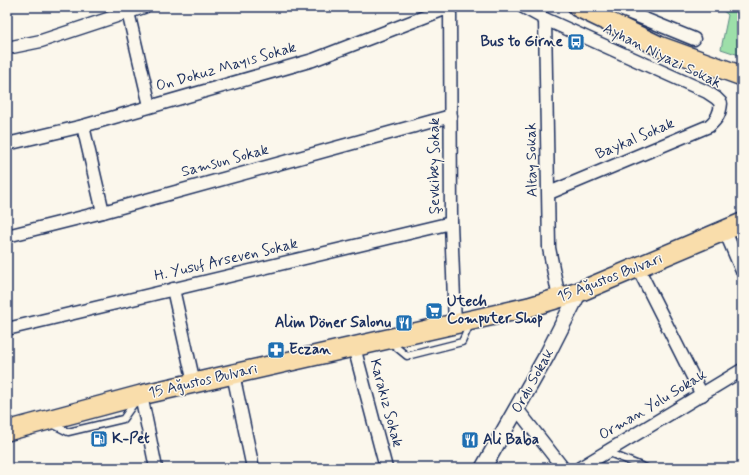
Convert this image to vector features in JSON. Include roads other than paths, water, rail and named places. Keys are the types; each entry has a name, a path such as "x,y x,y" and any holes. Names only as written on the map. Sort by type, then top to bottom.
{"main road":[{"path":"578,7 659,46 742,76"},
{"name":"15 Ağustos Bulvari","path":"7,431 141,395 530,307 579,292 742,223"}],"street":[{"path":"7,48 41,41 128,10 144,7"},
{"name":"On Dokuz Mayıs Sokak","path":"7,144 83,126 313,60 450,7"},
{"name":"Şevkibey Sokak","path":"450,7 452,223 464,322"},
{"name":"Ayhan Niyazi Sokak","path":"523,7 545,19 707,92 721,103"},
{"path":"615,7 694,39"},
{"path":"128,10 150,106"},
{"name":"Altay Sokak","path":"545,19 549,248 559,298"},
{"name":"Baykal Sokak","path":"549,193 709,126 717,118 721,103"},
{"name":"Samsun Sokak","path":"7,236 103,212 451,116"},
{"path":"83,126 103,212"},
{"name":"H. Yusuf Arseven Sokak","path":"7,329 452,223"},
{"path":"725,231 742,271"},
{"path":"638,268 702,395"},
{"path":"173,289 194,383"},
{"name":"Ordu Sokak","path":"483,468 547,355 579,292"},
{"name":"Karakız Sokak","path":"354,347 386,468"},
{"name":"Orman Yolu Sokak","path":"580,468 742,370"},
{"path":"233,374 253,468"},
{"path":"141,395 156,468"},
{"path":"517,409 563,468"}],"lane":[{"path":"607,452 646,468"}],"place":[{"name":"Bus to Girne","path":"576,42"},
{"name":"Utech Computer Shop","path":"434,311"},
{"name":"Alim Döner Salonu","path":"404,323"},
{"name":"Eczan","path":"276,350"},
{"name":"K-Pet","path":"99,439"},
{"name":"Ali Baba","path":"470,440"}]}
